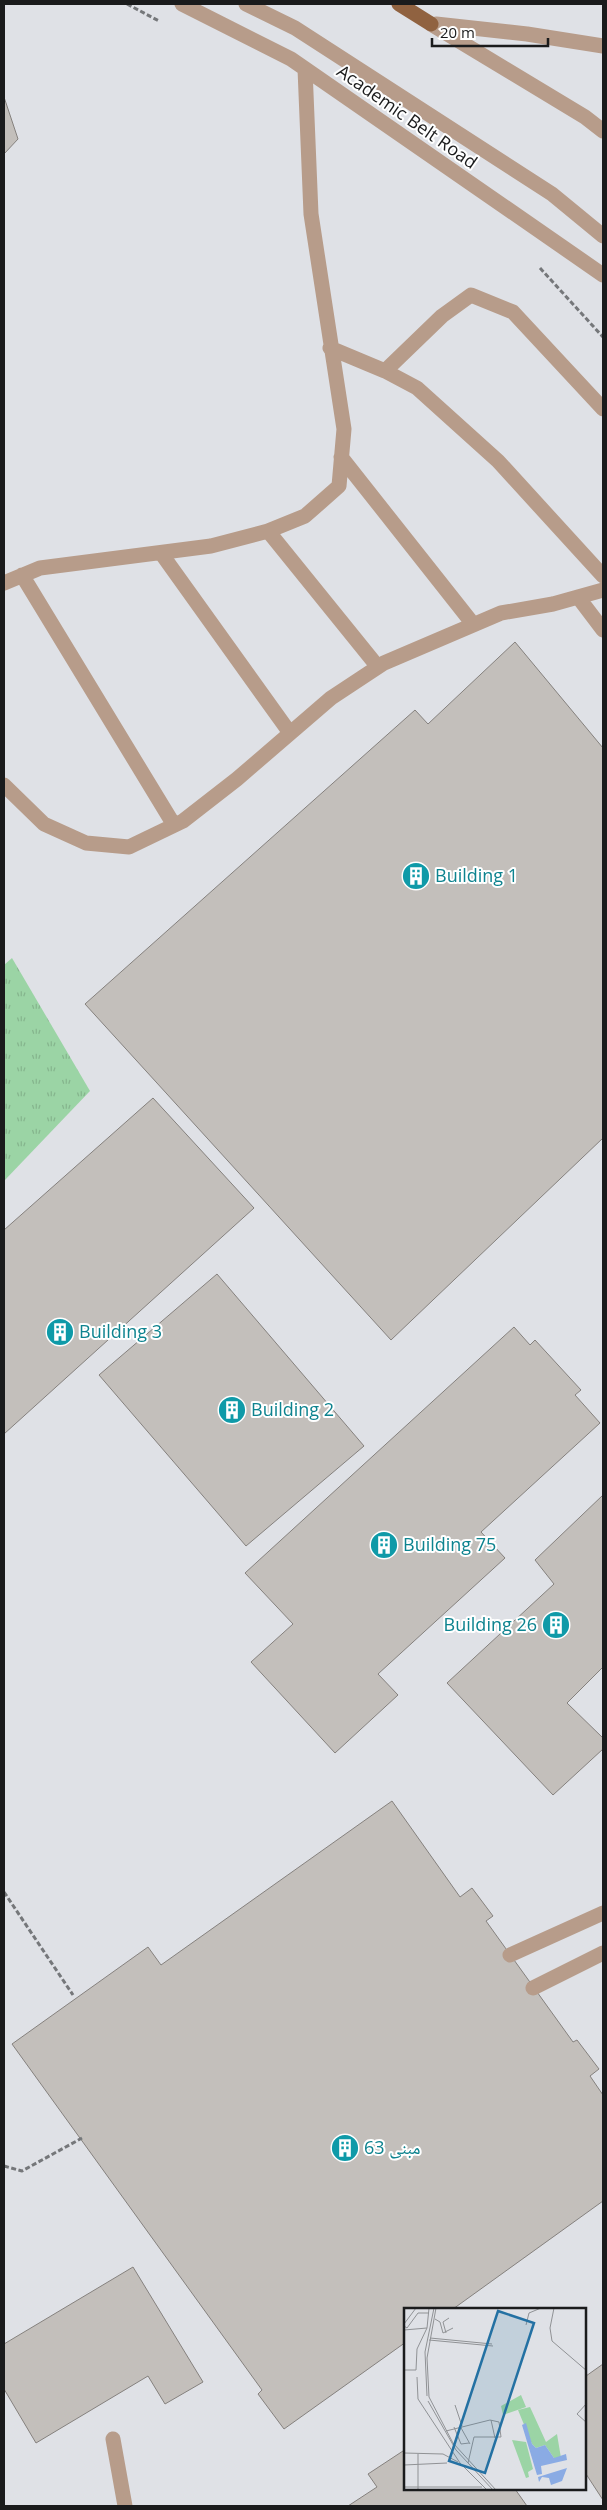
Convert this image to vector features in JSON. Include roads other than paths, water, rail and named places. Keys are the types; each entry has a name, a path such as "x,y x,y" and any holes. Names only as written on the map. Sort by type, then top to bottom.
{"main road":[{"path":"399,4 431,24"}],"street":[{"name":"Academic Belt Road","path":"182,4 291,59 603,275"},
{"name":"Academic Belt Road","path":"246,4 295,28 544,188 603,236"},
{"path":"431,24 527,34 603,46"},
{"path":"431,24 585,116 603,131"},
{"path":"4,583 40,568 211,546 268,531 305,516 339,486 344,429 330,348 312,214 305,69"},
{"path":"385,371 442,316 471,295 513,312 603,409"},
{"path":"330,348 385,371 417,388 498,462 603,576"},
{"path":"341,457 473,624"},
{"path":"268,531 378,667"},
{"path":"161,553 290,733"},
{"path":"22,575 174,825"},
{"path":"4,785 44,824 86,843 129,847 183,821 237,779 331,698 378,667 501,613 553,604 603,590"},
{"path":"578,597 603,630"},
{"path":"510,1955 603,1913"},
{"path":"533,1988 603,1953"},
{"path":"113,2439 125,2506"}],"place":[{"name":"Building 1","path":"416,876"},
{"name":"Building 3","path":"60,1332"},
{"name":"Building 2","path":"232,1410"},
{"name":"Building 75","path":"384,1545"},
{"name":"Building 26","path":"556,1625"},
{"name":"مبنى 63","path":"345,2148"}]}
